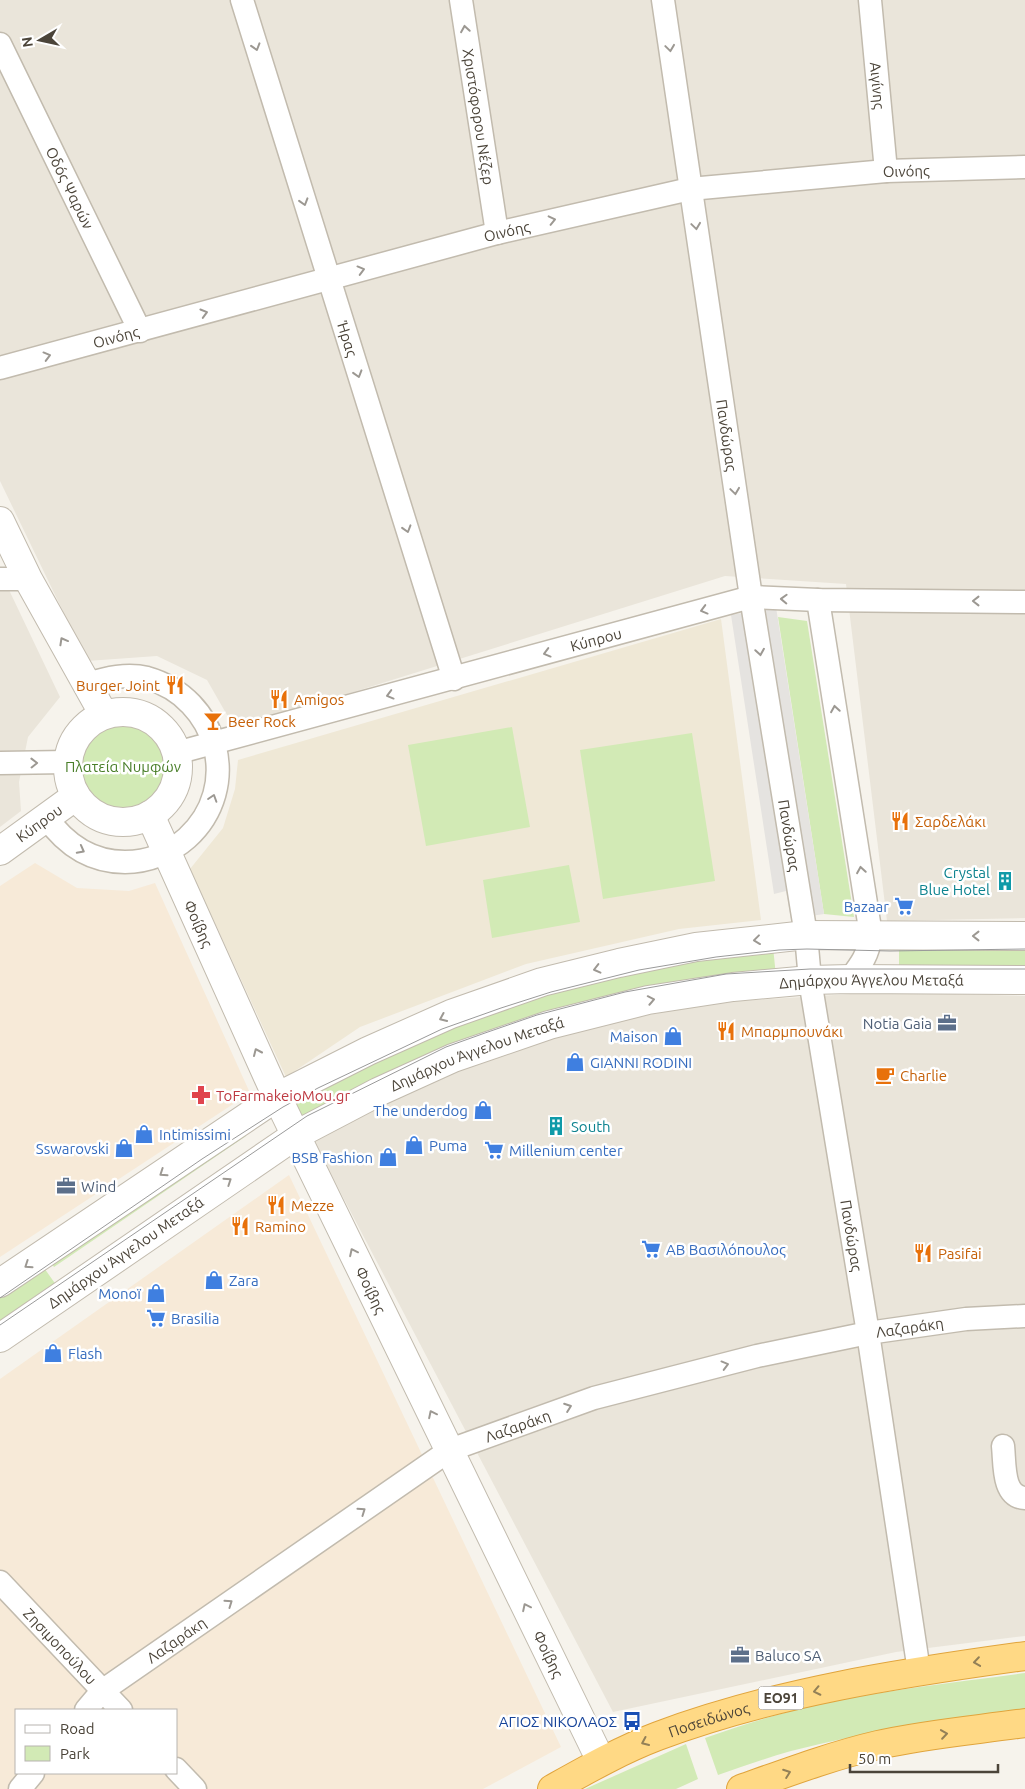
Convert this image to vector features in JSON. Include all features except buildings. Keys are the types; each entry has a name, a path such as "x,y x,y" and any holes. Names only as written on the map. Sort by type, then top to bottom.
{"highway":[{"name":"Ποσειδώνος","path":"552,1789 601,1762 656,1737 730,1712 783,1698 919,1670 1025,1656"},
{"path":"741,1789 811,1764 879,1745 921,1737 1025,1723"}],"street":[{"name":"Ήρας","path":"242,0 454,679"},
{"name":"Χριστόφορου Νέζερ","path":"461,0 497,233"},
{"name":"Πανδώρας","path":"663,0 751,597 806,936 810,980 868,1333 919,1670"},
{"name":"Αιγίνης","path":"870,0 886,171"},
{"name":"Οδóς Ψαρών","path":"0,44 140,331"},
{"name":"Οινόης","path":"0,368 497,233 690,189 886,171 1025,166"},
{"path":"0,521 28,578 104,715"},
{"path":"0,579 28,578"},
{"name":"Κύπρου","path":"176,753 751,597 818,600 1025,602"},
{"path":"818,600 871,935 869,950 864,961 850,979"},
{"path":"46,817 56,831 69,843 84,852 100,859 134,862 168,852 181,844 193,833 211,806 218,774 214,742 206,724 195,708 181,694 164,684 145,678 126,676 106,678 87,684"},
{"path":"127,712 150,720 168,736 176,753 177,771 173,788 164,803 150,815 135,820 118,822 101,818 87,809 76,796 71,785 68,762 72,747 79,734 90,723 104,715 127,712"},
{"path":"0,763 68,762"},
{"name":"Κύπρου","path":"0,851 76,796"},
{"name":"Φοίβης","path":"150,815 277,1097 601,1762"},
{"path":"0,1283 277,1097 368,1051 451,1014 542,982 696,947 806,936 1025,936"},
{"name":"Δημάρχου Άγγελου Μεταξά","path":"0,1338 296,1135 378,1092 454,1058 549,1025 648,1000 733,987 810,980 850,979 1025,980"},
{"name":"Λαζαράκη","path":"87,1709 102,1690 450,1450 594,1398 757,1356 868,1333 966,1319 1025,1316"},
{"path":"1003,1446 1008,1485 1012,1494 1018,1498 1025,1498"},
{"name":"Ζησιμοπούλου","path":"0,1582 120,1709"},
{"path":"178,1771 195,1789"},
{"path":"20,1789 32,1774"}],"shaded area":[{"path":"0,0 1025,0 1025,918 887,921 846,584 725,576 235,729 207,680 157,656 87,661 0,481"},
{"path":"0,571 60,697 28,737 19,782 21,811 0,827"},
{"path":"776,607 824,914 791,919 786,891 774,894 731,615"},
{"path":"721,619 761,920 679,929 526,964 360,1027 286,1077 190,869 223,828 235,789 238,760"},
{"path":"35,863 77,888 129,891 155,883 250,1093 0,1257 0,886"},
{"path":"883,992 1025,996 1025,1636 896,1652 613,1712 313,1140 443,1074 581,1029 706,1003"},
{"path":"289,1175 561,1747 483,1789 0,1789 0,1379"}],"green space":[{"path":"778,617 807,621 854,917 824,914"},
{"name":"Πλατεία Νυμφών","path":"123,722 140,725 148,729 160,741 164,749 167,766 164,783 160,791 148,803 140,807 123,810 106,807 98,803 86,791 82,783 79,766 82,749 86,741 98,729 106,725"},
{"path":"512,727 530,827 426,846 408,745"},
{"path":"692,733 715,881 603,899 580,750"},
{"path":"569,865 580,922 492,938 483,880"},
{"path":"1025,946 1025,972 899,974 899,947"},
{"path":"773,947 776,976 688,985 303,1124 291,1099 350,1068 550,988"},
{"path":"243,1130 246,1136 54,1267 50,1261"},
{"path":"42,1265 59,1289 0,1329 0,1294"},
{"path":"1025,1673 1025,1710 937,1722 820,1744 791,1751 718,1775 705,1738 794,1710 825,1703 900,1690"},
{"path":"686,1744 698,1779 676,1789 585,1789"}],"tram line":[{"path":"0,1298 202,1159 283,1107 318,1088 442,1029 501,1008 551,992 639,970 716,957 807,949 890,951 1025,949"},
{"path":"0,1325 307,1116 446,1047 485,1033 537,1015 625,992 726,974 810,969 1025,969"}],"place":[{"name":"Burger Joint","path":"175,685"},
{"name":"Amigos","path":"279,699"},
{"name":"Beer Rock","path":"213,721"},
{"name":"Σαρδελάκι","path":"900,821"},
{"name":"Crystal Blue Hotel","path":"1005,881"},
{"name":"Bazaar","path":"904,906"},
{"name":"Notia Gaia","path":"947,1023"},
{"name":"Μπαρμπουνάκι","path":"726,1031"},
{"name":"Maison","path":"673,1036"},
{"name":"GIANNI RODINI","path":"575,1062"},
{"name":"Charlie","path":"885,1075"},
{"name":"ToFarmakeioMou.gr","path":"201,1095"},
{"name":"The underdog","path":"483,1110"},
{"name":"South","path":"556,1126"},
{"name":"Intimissimi","path":"144,1134"},
{"name":"Puma","path":"414,1145"},
{"name":"Sswarovski","path":"124,1148"},
{"name":"Millenium center","path":"494,1150"},
{"name":"BSB Fashion","path":"388,1157"},
{"name":"Wind","path":"66,1186"},
{"name":"Mezze","path":"276,1205"},
{"name":"Ramino","path":"240,1226"},
{"name":"ΑΒ Βασιλόπουλος","path":"651,1249"},
{"name":"Pasifai","path":"923,1253"},
{"name":"Zara","path":"214,1280"},
{"name":"Monoï","path":"156,1293"},
{"name":"Brasilia","path":"156,1318"},
{"name":"Flash","path":"53,1353"},
{"name":"Baluco SA","path":"740,1655"},
{"name":"ΑΓΙΟΣ ΝΙΚΟΛΑΟΣ","path":"632,1721"}]}
